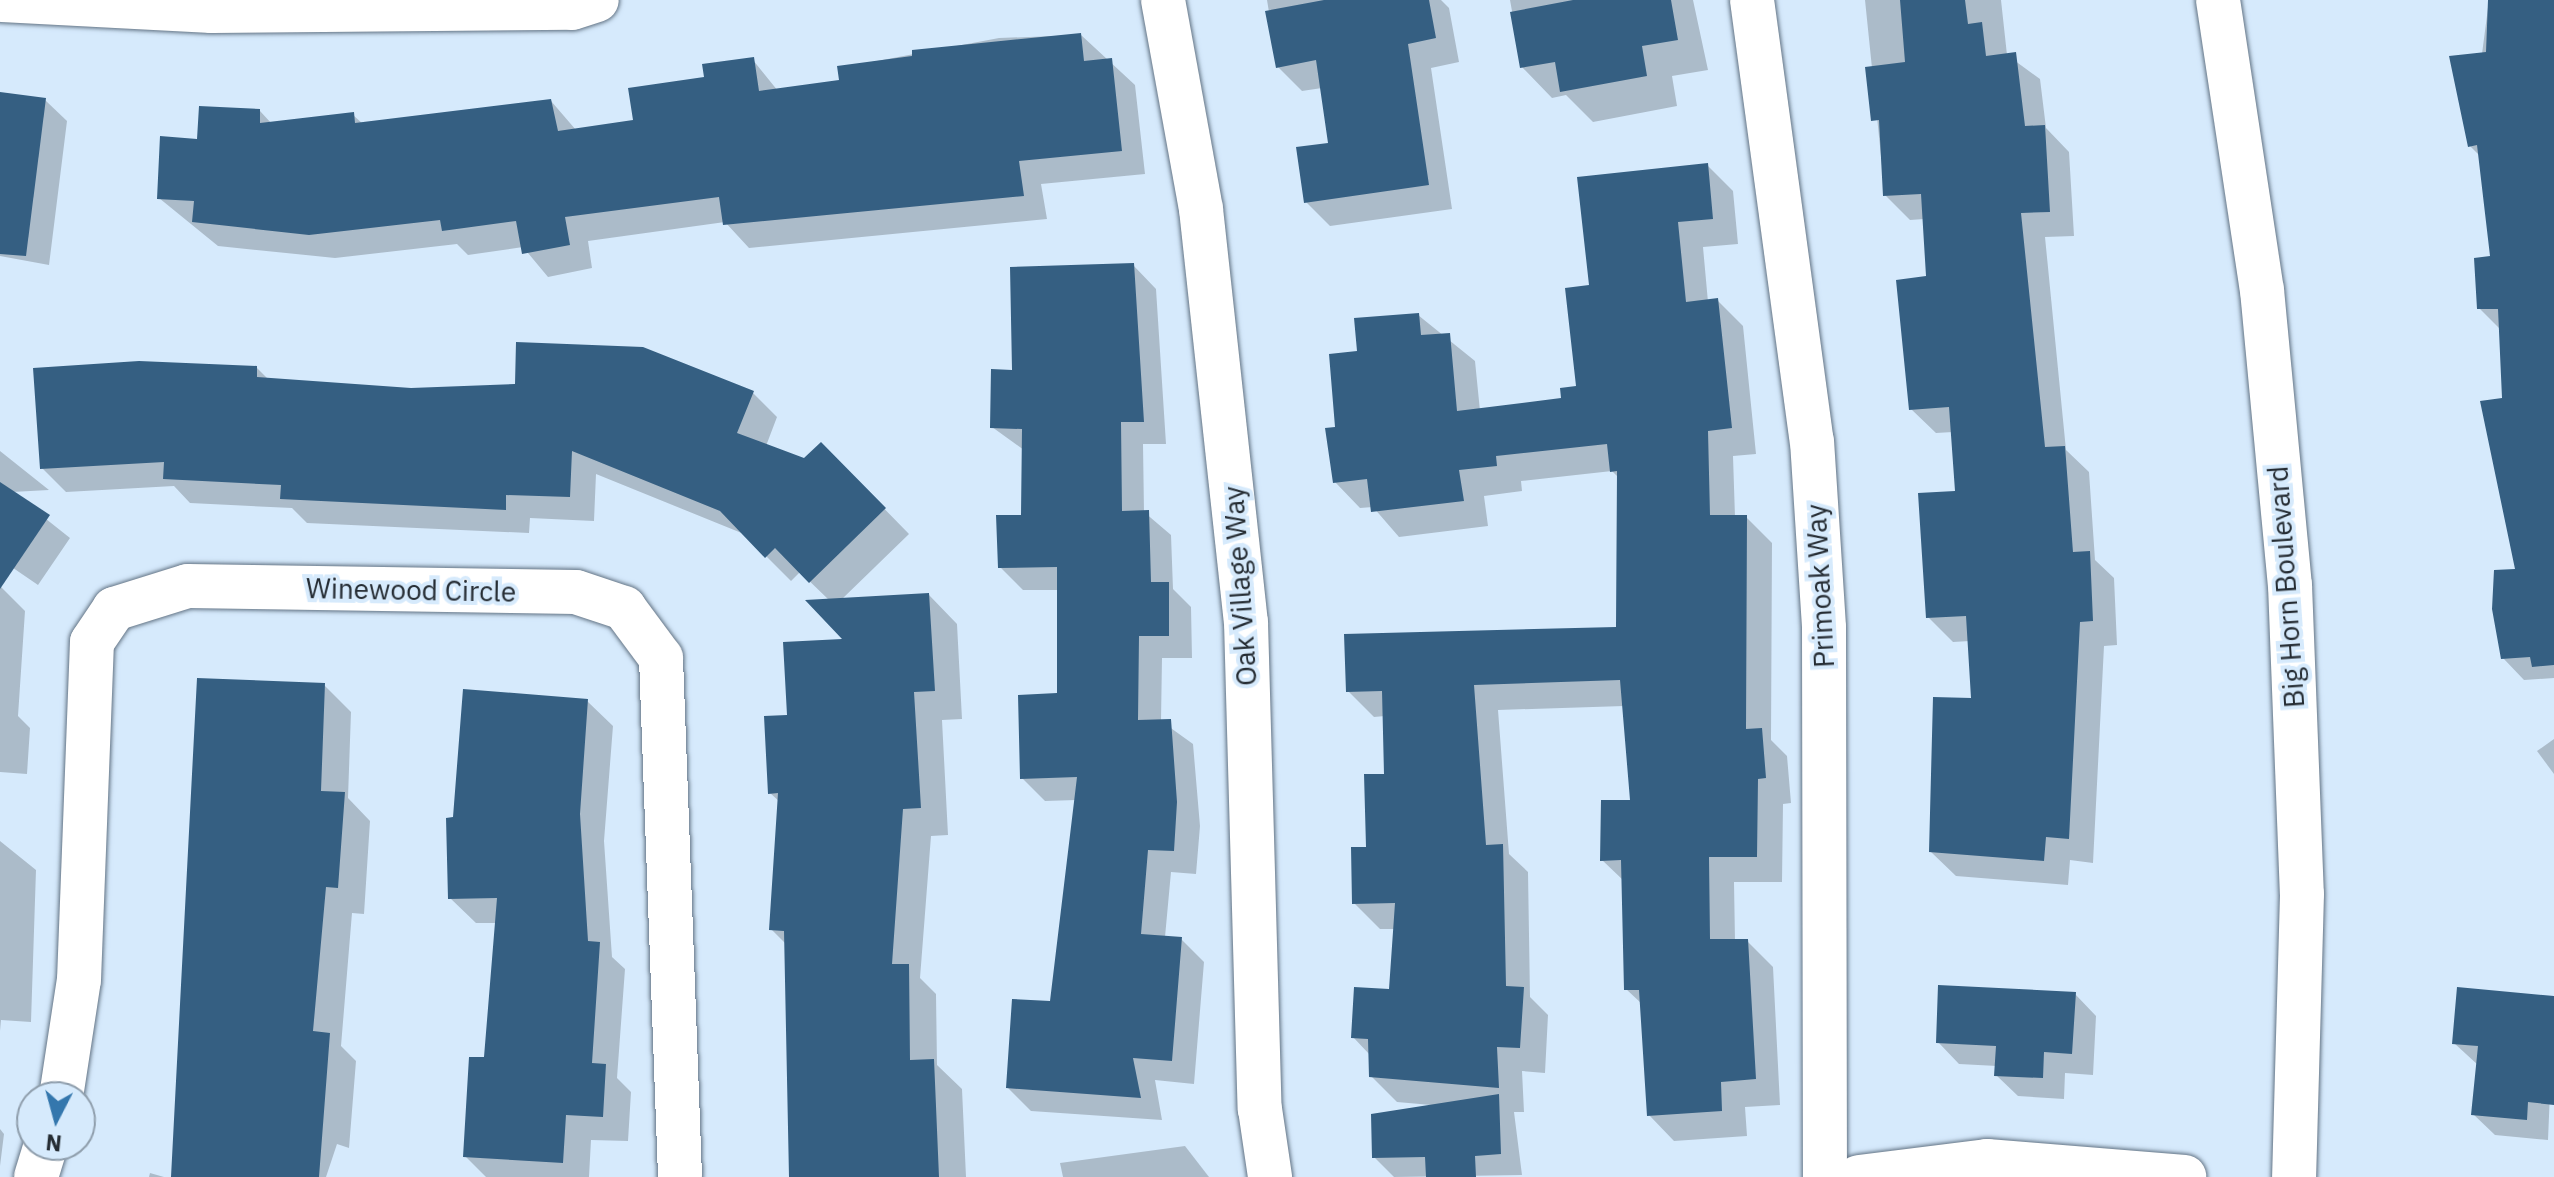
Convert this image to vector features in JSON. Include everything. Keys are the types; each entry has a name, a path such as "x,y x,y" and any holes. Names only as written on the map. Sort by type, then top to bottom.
{"street":[{"path":"2,0 212,11 572,8 597,0"},
{"name":"Oak Village Way","path":"1163,0 1207,254 1244,607 1260,1109 1270,1177"},
{"name":"Primoak Way","path":"1752,0 1812,441 1824,628 1825,1177"},
{"name":"Big Horn Boulevard","path":"2218,0 2262,290 2290,585 2302,894 2294,1177"},
{"name":"Winewood Circle","path":"63,1081 79,980 92,642 114,609 188,586 576,592 624,608 661,658 680,1177"},
{"path":"1859,1177 1987,1161 2184,1177"}],"building":[{"path":"1324,0 1429,0 1436,38 1408,44 1429,185 1304,203 1296,147 1328,143 1316,60 1276,68 1265,11"},
{"path":"1573,0 1671,0 1678,40 1642,46 1647,76 1560,92 1555,62 1520,68 1510,12"},
{"path":"1900,0 1965,0 1968,24 1982,22 1986,56 2016,52 2025,126 2045,125 2050,212 2021,213 2045,447 2065,446 2073,552 2090,551 2093,621 2080,622 2069,839 2046,837 2044,861 1929,852 1933,697 1971,698 1966,616 1926,618 1918,493 1955,491 1949,407 1909,410 1896,280 1926,276 1921,194 1883,196 1879,120 1871,121 1865,67 1905,62"},
{"path":"2488,0 2554,0 2554,665 2532,667 2530,657 2501,659 2492,609 2494,570 2515,569 2480,401 2502,398 2498,309 2477,309 2474,258 2490,256 2477,145 2468,147 2449,56 2486,52"},
{"path":"1081,33 1084,61 1112,58 1122,151 1019,161 1024,196 723,225 719,197 565,217 570,245 522,254 516,221 442,231 440,220 309,235 192,222 194,201 157,199 160,136 197,139 199,106 260,109 260,123 354,112 355,123 551,99 558,131 633,120 628,88 704,77 702,64 754,57 759,91 839,80 837,66 912,56 912,50"},
{"path":"0,92 46,98 26,256 0,254"},
{"path":"1708,163 1713,219 1678,222 1686,302 1718,298 1732,428 1708,431 1710,515 1747,515 1746,729 1762,728 1766,778 1758,779 1757,857 1709,857 1710,939 1748,939 1756,1079 1721,1082 1722,1111 1647,1116 1639,990 1624,990 1621,860 1600,861 1601,800 1630,800 1620,680 1474,685 1486,845 1503,844 1506,986 1524,987 1520,1048 1497,1047 1499,1088 1369,1077 1368,1039 1351,1038 1354,987 1389,989 1395,903 1352,904 1351,847 1366,847 1364,774 1384,774 1382,691 1346,692 1344,634 1616,627 1617,471 1610,472 1607,444 1496,456 1497,466 1459,470 1464,501 1371,512 1367,479 1333,483 1325,428 1335,427 1329,354 1357,351 1354,318 1419,313 1421,335 1450,333 1457,411 1561,398 1560,388 1576,386 1565,288 1589,285 1577,177"},
{"path":"1134,263 1144,422 1121,422 1122,511 1149,510 1151,582 1169,582 1169,636 1139,636 1138,720 1171,719 1177,802 1174,851 1148,850 1141,934 1182,937 1172,1061 1133,1058 1141,1098 1006,1088 1012,999 1050,1001 1077,777 1020,779 1018,695 1057,693 1057,567 998,568 996,515 1021,515 1022,429 990,428 991,369 1012,370 1010,267"},
{"path":"516,342 643,347 754,391 737,433 804,458 821,442 886,508 809,583 775,548 765,558 720,511 572,451 570,497 506,495 506,510 280,499 281,485 163,479 164,462 40,469 33,368 139,361 257,366 257,377 411,388 515,384"},
{"path":"0,482 50,515 0,589"},
{"path":"929,593 935,691 914,692 921,808 903,809 892,964 909,964 910,1060 934,1059 939,1177 789,1177 784,931 769,930 778,793 768,794 764,716 787,715 783,642 842,639 805,600"},
{"path":"197,678 325,683 321,791 345,792 338,888 326,887 313,1031 330,1033 319,1177 171,1177"},
{"path":"463,689 588,699 580,814 588,941 600,942 592,1063 606,1064 603,1117 566,1115 563,1163 463,1157 469,1057 484,1057 497,898 448,899 446,818 453,817"},
{"path":"1938,985 2076,992 2072,1054 2044,1052 2043,1078 1994,1076 1996,1046 1936,1043"},
{"path":"2457,987 2554,996 2554,1105 2528,1102 2527,1120 2471,1115 2478,1046 2452,1044"},
{"path":"1499,1094 1501,1154 1475,1156 1476,1177 1426,1177 1425,1157 1372,1158 1371,1114"}]}
